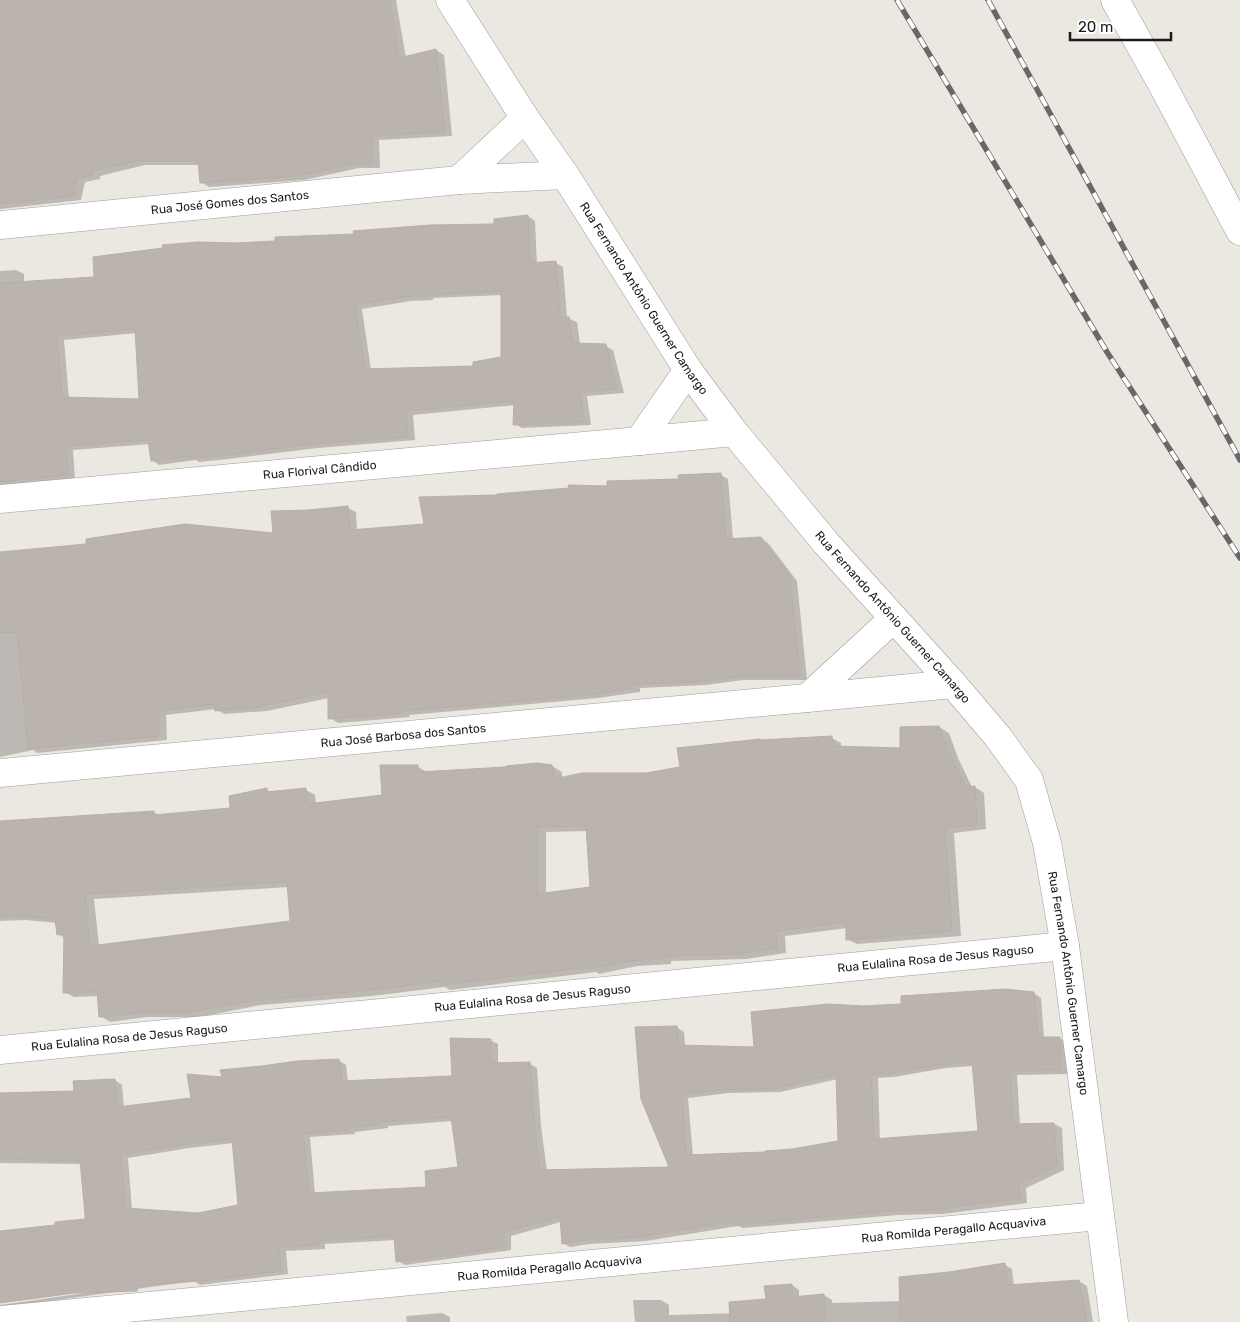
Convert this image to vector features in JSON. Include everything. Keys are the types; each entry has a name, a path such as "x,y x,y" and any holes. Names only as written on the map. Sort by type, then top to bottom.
{"street":[{"name":"Rua Fernando Antônio Guerner Camargo","path":"450,0 525,118 565,175 688,370 734,432 826,543 998,738 1029,780 1047,843 1065,946 1114,1322"},
{"path":"1115,0 1240,231"},
{"path":"459,180 525,118"},
{"name":"Rua José Gomes dos Santos","path":"0,225 459,180 565,175"},
{"path":"639,440 688,370"},
{"name":"Rua Florival Cândido","path":"0,499 734,432"},
{"path":"807,698 893,619"},
{"name":"Rua José Barbosa dos Santos","path":"0,773 952,684"},
{"name":"Rua Eulalina Rosa de Jesus Raguso","path":"0,1050 1065,946"},
{"name":"Rua Romilda Peragallo Acquaviva","path":"0,1320 1099,1216"}],"building":[{"path":"0,0 390,0 399,58 436,49 445,132 372,136 372,164 351,164 296,176 200,183 198,161 136,161 92,171 93,175 77,178 74,196 0,204"},
{"path":"528,215 530,263 556,261 560,317 569,317 573,343 606,344 617,389 580,392 584,422 513,425 514,401 406,411 408,437 310,444 220,456 191,458 190,456 151,461 148,440 66,446 68,475 0,482 0,283 94,277 93,257 163,248 162,245 198,242 275,241 275,237 354,234 353,231 430,225 494,224 494,219","holes":["501,291 501,357 473,362 473,366 365,369 355,305 403,297","135,329 139,399 62,397 57,336"]},
{"path":"721,473 726,539 761,537 790,575 800,676 735,677 697,682 632,684 633,688 589,695 328,719 328,692 258,707 215,711 214,704 158,711 159,736 28,749 17,632 0,633 0,552 86,544 86,539 185,524 273,533 271,511 348,506 350,530 424,524 419,497 497,495 569,488 568,485 607,486 607,481 679,479 678,475"},
{"path":"939,726 948,751 966,787 975,786 977,825 945,828 952,931 846,940 846,922 776,931 777,948 736,954 662,956 662,959 627,961 589,969 588,967 440,985 440,981 362,991 251,1001 189,1012 137,1013 99,1017 97,991 63,993 64,934 57,935 55,919 0,916 0,821 154,811 154,815 230,808 229,796 267,788 267,792 306,788 307,804 382,795 380,765 418,765 418,772 506,767 537,763 552,765 554,779 582,773 646,773 680,767 677,748 760,739 832,736 833,746 900,748 900,727","holes":["586,826 590,887 537,894 537,827","287,882 290,921 90,946 85,894"]},
{"path":"1005,989 1034,992 1038,1037 1060,1037 1060,1070 1010,1071 1013,1124 1054,1123 1057,1166 1019,1184 1020,1199 985,1202 935,1210 889,1211 734,1225 734,1221 638,1237 581,1240 562,1244 560,1217 504,1232 504,1247 396,1262 394,1236 318,1241 318,1245 279,1247 281,1271 210,1280 137,1286 137,1291 74,1293 0,1303 0,1231 55,1225 55,1222 85,1219 85,1214 80,1161 0,1159 0,1093 74,1091 73,1081 115,1079 117,1107 191,1098 187,1074 222,1077 220,1070 297,1061 339,1059 342,1081 452,1076 450,1038 491,1039 491,1063 530,1062 540,1170 669,1167 641,1099 635,1027 677,1026 678,1045 754,1047 751,1012 828,1004 863,1006 901,1004 901,996","holes":["972,1062 978,1131 874,1139 871,1074 886,1074 938,1065","836,1074 838,1141 765,1152 686,1155 682,1094 720,1090 773,1089","451,1117 458,1167 425,1171 426,1187 309,1193 303,1134 348,1130 348,1128 381,1124 381,1122","232,1139 238,1205 198,1213 125,1208 121,1154"]},
{"path":"1005,1263 1008,1285 1079,1280 1087,1322 900,1322 899,1277 949,1272"},
{"path":"792,1284 792,1297 824,1294 826,1322 730,1322 729,1302 766,1299 764,1286"}],"railway":[{"path":"897,0 1107,352 1240,558"},
{"path":"988,0 1240,460"}]}
